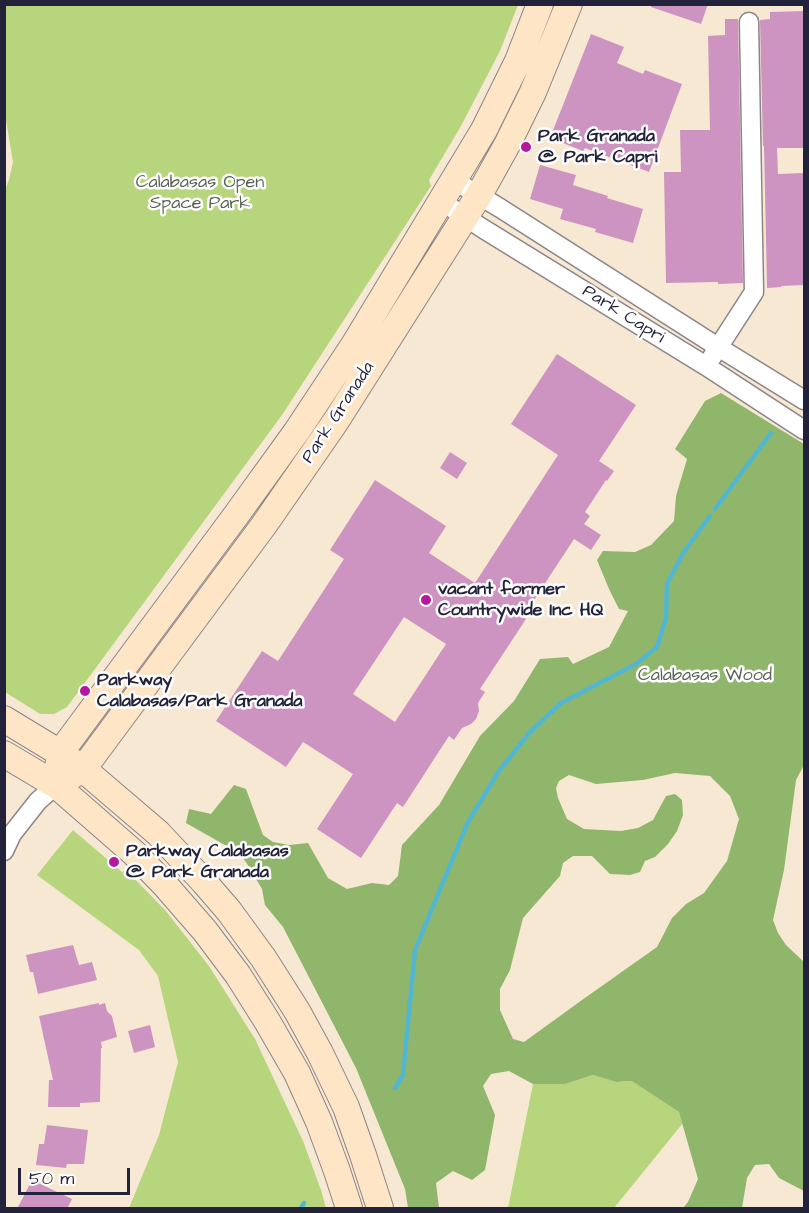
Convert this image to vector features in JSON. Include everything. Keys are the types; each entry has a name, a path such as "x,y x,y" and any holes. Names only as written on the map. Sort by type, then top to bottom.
{"street":[{"name":"Park Granada","path":"56,785 60,753 231,523 354,345 484,130 518,61 540,4"},
{"name":"Park Granada","path":"4,851 12,834 35,805 56,785 83,770 264,525 336,421 479,195 533,92 569,4"},
{"path":"706,366 754,292 749,22"},
{"name":"Park Capri","path":"448,191 479,195 804,400"},
{"name":"Park Capri","path":"448,191 465,216 706,366 804,430"},
{"path":"4,719 60,753 83,770 165,841 229,911 264,959 316,1044 346,1107 380,1209"},
{"path":"4,754 56,785 134,853 205,931 238,975 297,1073 319,1122 349,1209"}],"green space":[{"name":"Calabasas Open Space Park","path":"5,4 518,5 500,51 461,126 429,180 431,186 282,415 67,707 54,714 40,714 5,692 4,192 13,162 5,114"},
{"name":"Calabasas Wood","path":"721,393 804,444 804,765 796,780 784,870 773,920 786,945 804,962 804,1191 779,1178 769,1164 755,1165 747,1178 742,1208 683,1208 698,1179 679,1112 632,1081 616,1082 593,1075 565,1084 533,1084 509,1071 491,1074 483,1086 495,1115 485,1170 472,1180 453,1171 436,1183 439,1208 408,1208 405,1189 356,1068 283,927 265,905 262,889 246,862 237,852 186,823 189,809 211,814 234,785 246,789 263,835 273,842 289,845 308,843 328,878 347,889 372,883 389,885 398,876 402,845 439,805 480,736 514,701 540,659 568,657 573,664 609,647 628,611 619,609 597,560 603,551 635,552 651,545 674,521 676,496 687,459 675,449 705,401","holes":["675,773 710,776 730,796 739,819 727,861 704,893 686,904 672,918 657,947 524,1042 513,1039 500,1010 500,989 510,970 523,918 560,876 563,863 573,856 592,856 610,874 630,875 640,872 645,861 655,857 668,844 677,831 683,815 682,800 675,794 666,796 653,820 638,828 621,831 584,829 567,819 558,798 556,788 559,781 569,775 596,784 643,780"]},
{"path":"73,830 122,872 126,870 165,910 209,966 255,1039 303,1141 326,1208 129,1208 159,1135 178,1062 158,976 139,950 37,875"},
{"path":"593,1075 616,1082 633,1081 679,1112 683,1123 614,1208 508,1208 533,1084 565,1084"}],"building":[{"path":"651,4 708,4 701,24 651,7"},
{"path":"804,11 804,148 777,148 778,174 804,173 804,285 767,288 760,20 770,19 770,12"},
{"path":"725,19 738,19 743,283 666,283 664,172 681,172 680,130 710,130 708,36 725,35"},
{"path":"591,34 624,47 617,63 643,74 645,70 682,84 649,172 585,148 583,151 550,138"},
{"path":"540,165 576,175 573,185 643,209 633,243 560,219 563,209 530,199"},
{"name":"vacant former Countrywide Inc HQ","path":"557,354 636,405 599,461 614,471 585,512 590,516 584,524 601,535 591,550 574,539 523,617 526,619 480,689 485,692 478,703 479,711 476,719 462,728 454,740 449,736 403,807 397,803 361,858 317,829 353,774 303,742 286,767 216,721 262,651 278,661 344,559 330,550 375,480 446,526 429,553 475,583 558,455 511,424","holes":["404,617 446,644 395,722 353,694"]},
{"path":"450,452 467,463 457,479 440,468"},
{"path":"73,945 79,965 92,962 97,980 38,994 26,955"},
{"path":"99,1003 99,1005 105,1003 107,1011 112,1016 117,1037 101,1042 100,1102 80,1103 80,1107 48,1107 49,1080 53,1080 39,1016"},
{"path":"150,1025 155,1047 134,1053 128,1031"},
{"path":"47,1125 88,1130 84,1164 67,1164 66,1168 36,1165 39,1144 44,1144"},
{"path":"32,1180 72,1199 67,1209 17,1209"}],"waterway":[{"path":"715,509 771,433"},
{"path":"395,1088 403,1075 415,950 468,822 499,771 530,732 561,703 636,664 657,647 666,618 667,584 683,553 710,516"},
{"path":"301,1208 304,1203"}],"place":[{"name":"Park Granada @ Park Capri","path":"526,147"},
{"name":"vacant former Countrywide Inc HQ","path":"426,600"},
{"name":"Parkway Calabasas/Park Granada","path":"85,691"},
{"name":"Parkway Calabasas @ Park Granada","path":"114,862"}]}
